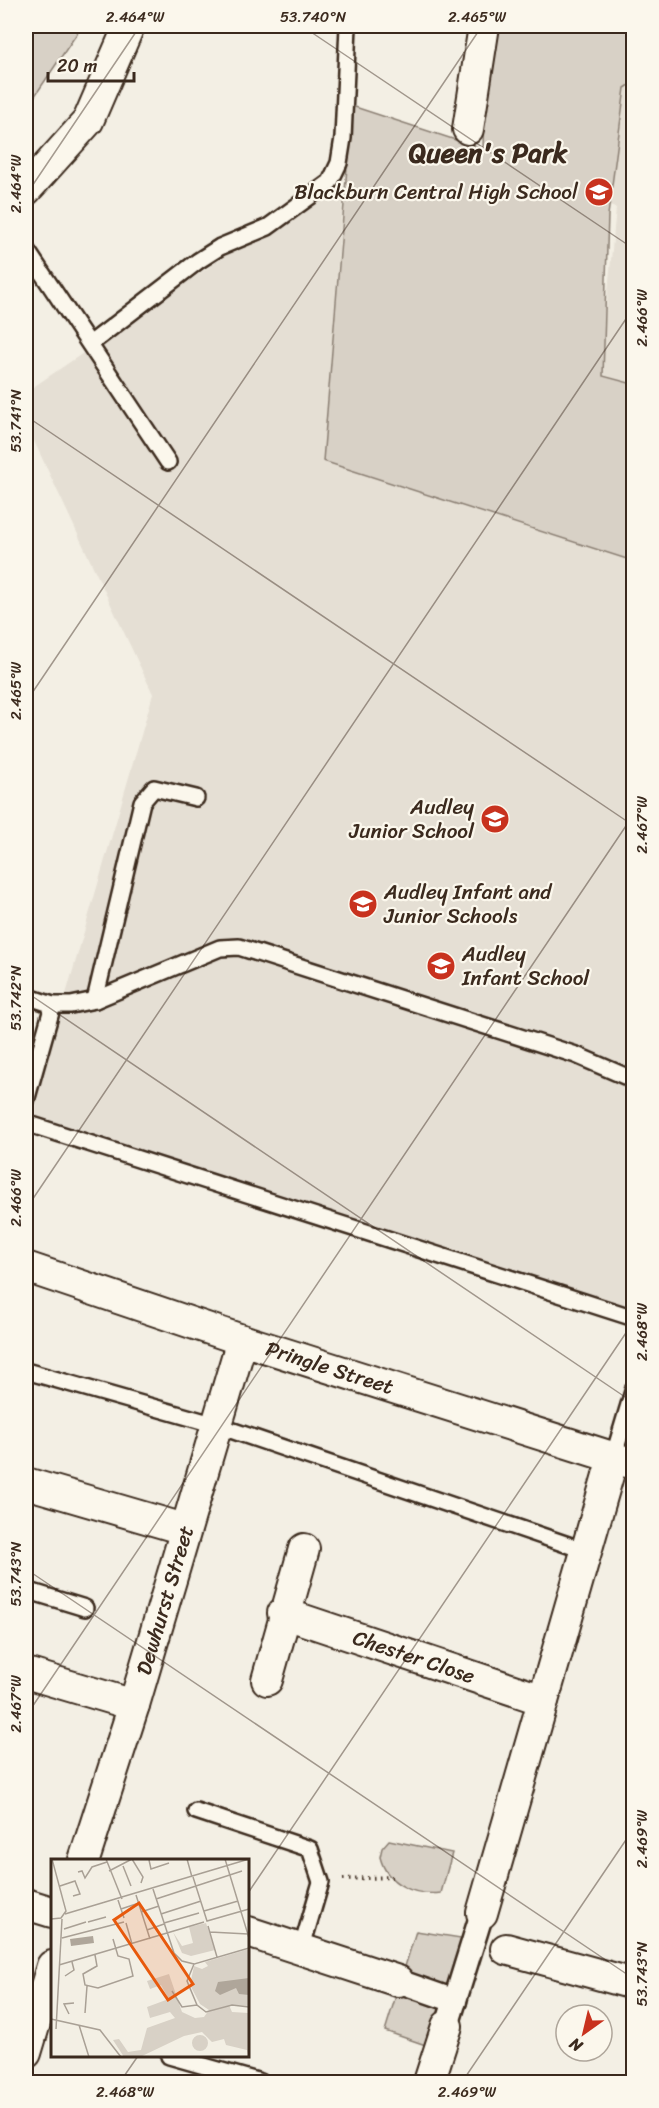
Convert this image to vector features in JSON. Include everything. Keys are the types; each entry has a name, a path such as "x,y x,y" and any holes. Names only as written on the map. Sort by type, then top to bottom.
{"street":[{"path":"26,190 87,121 129,26"},
{"path":"468,129 484,26"},
{"name":"Pringle Street","path":"26,1268 242,1340 623,1461"},
{"name":"Dewhurst Street","path":"84,1859 134,1705 184,1528 242,1340"},
{"path":"429,2082 452,2014 586,1551 623,1461"},
{"path":"26,1483 184,1528"},
{"path":"267,1680 284,1613 304,1549"},
{"name":"Chester Close","path":"284,1613 543,1700"},
{"path":"26,1673 134,1705"},
{"path":"26,1904 51,1912"},
{"path":"478,1926 506,1949 633,1984"},
{"path":"249,1932 398,1981 452,2014"},
{"path":"26,2053 51,1970"}],"lane":[{"path":"90,344 198,261 220,247 268,227 330,182 336,173 343,138 348,26"},
{"path":"26,249 168,462"},
{"path":"95,1000 142,802 154,788 196,798"},
{"path":"26,996 52,1005 71,1005 95,1000 220,948 239,947 576,1055 627,1077 633,1084"},
{"path":"26,1101 52,1005"},
{"path":"26,1123 633,1318"},
{"path":"26,1371 216,1425 586,1551"},
{"path":"623,1461 633,1388"},
{"path":"26,1590 85,1608"},
{"path":"196,1811 310,1849 321,1881 302,1950"},
{"path":"176,2057 261,2082"}],"path":[{"path":"321,1881 392,1877"}],"shaded area":[{"path":"26,26 82,26 26,109"},
{"path":"486,26 633,26 633,83 625,88 608,215 603,376 633,384 633,561 323,461 352,106 483,149"},
{"name":"Blackburn Central High School","path":"633,26 633,384 600,374 616,208 511,176"},
{"name":"Audley Infant and Junior Schools","path":"344,183 323,461 633,561 633,1311 31,1115 153,694 26,424 26,392 237,248"},
{"path":"389,1840 452,1853 441,1893 421,1893 403,1887 389,1875 380,1857 382,1848"},
{"path":"416,1931 474,1940 440,2050 385,2031"}],"place":[{"name":"Blackburn Central High School","path":"599,192"},
{"name":"Audley Junior School","path":"495,819"},
{"name":"Audley Infant and Junior Schools","path":"363,904"},
{"name":"Audley Infant School","path":"441,966"}],"district":[{"name":"Queen's Park","path":"488,153"}]}
